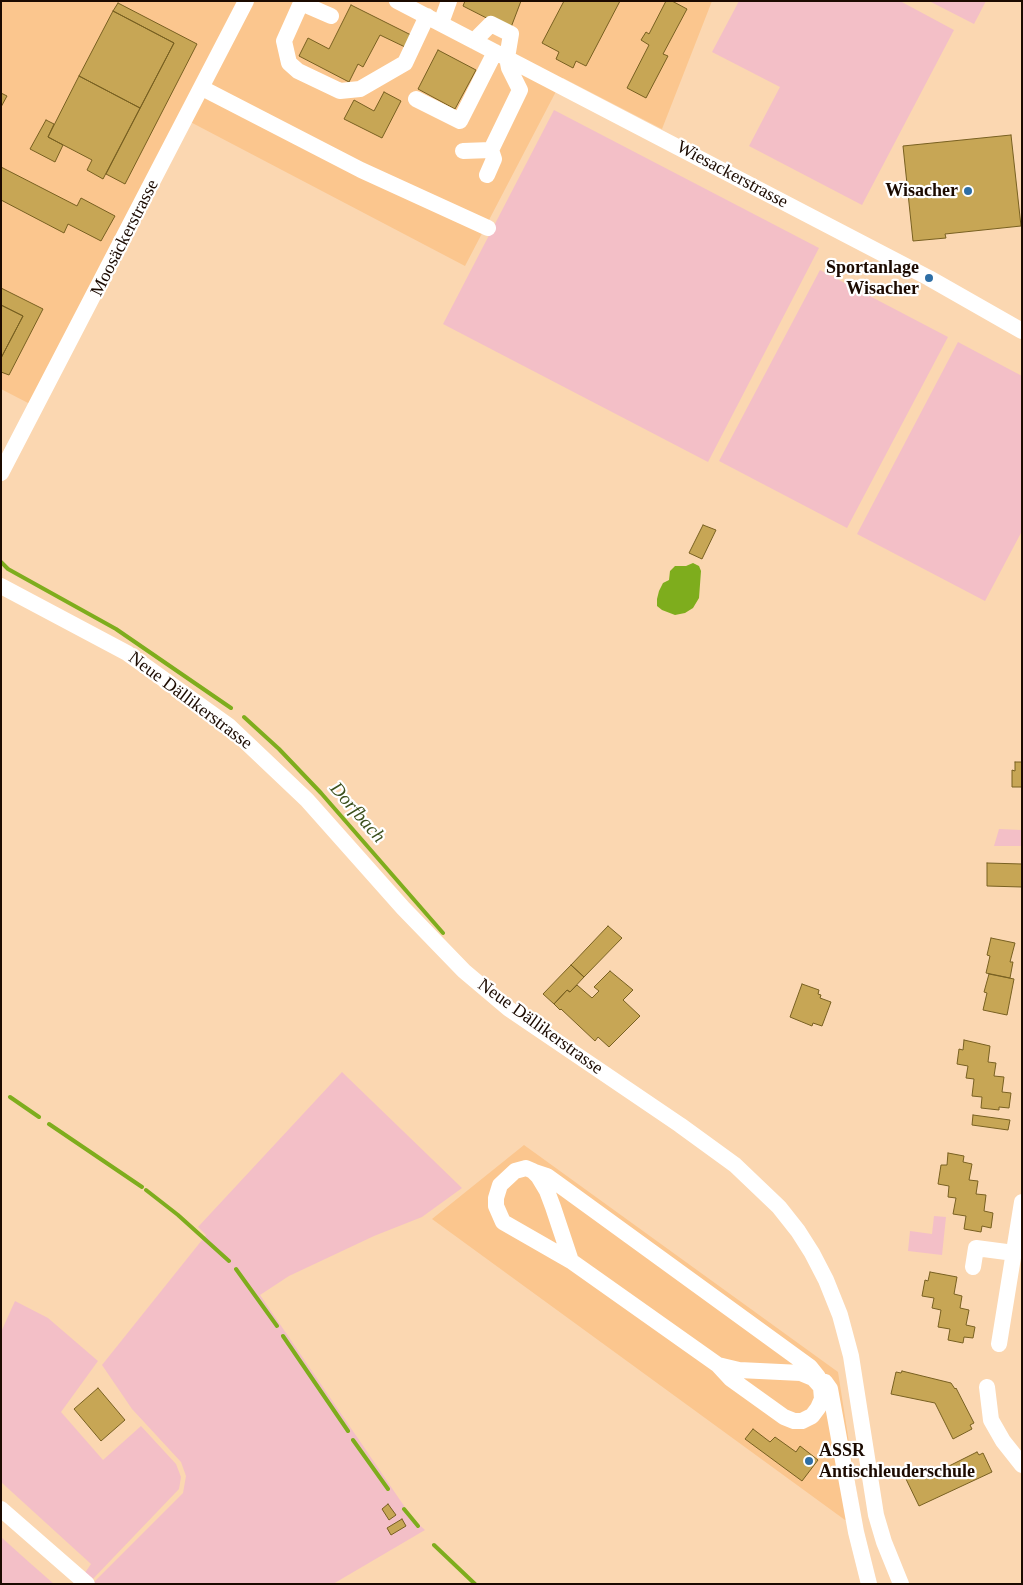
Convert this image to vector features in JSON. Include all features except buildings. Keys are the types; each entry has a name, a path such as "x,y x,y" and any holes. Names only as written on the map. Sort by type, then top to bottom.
{"street":[{"name":"Moosäckerstrasse","path":"1,473 246,1"},
{"name":"Wiesackerstrasse","path":"397,1 929,278 1022,331"},
{"path":"331,16 301,3 284,41 289,62 298,71 340,91 360,89 405,63 449,1"},
{"path":"416,99 460,121 510,41 486,29 474,41"},
{"path":"487,175 494,159 491,150 520,90 501,55"},
{"path":"202,88 361,170 488,228"},
{"path":"463,151 491,150"},
{"name":"Neue Dällikerstrasse","path":"1,586 127,653 229,726 307,800 403,908 464,970 516,1014 729,1160 778,1207 798,1231 812,1253 826,1280 840,1315 851,1356 876,1515 884,1542 901,1584"},
{"path":"526,1168 533,1171 547,1176 810,1367 820,1382 822,1398 812,1416 802,1421 794,1421 769,1407 731,1380 718,1365 571,1261 503,1222 496,1206 500,1185 514,1171 526,1168"},
{"path":"533,1171 547,1191 571,1261"},
{"path":"999,1344 1022,1202"},
{"path":"973,1267 976,1248 1014,1253"},
{"path":"718,1365 739,1370 801,1373 820,1382 826,1382 830,1390 856,1532 869,1584"},
{"path":"987,1387 991,1420 1003,1441 1022,1465"},
{"path":"1,1508 87,1584"}],"shaded area":[{"path":"1,1 712,1 662,129 563,78 465,266 179,116 30,404 1,389"},
{"path":"739,1 900,1 954,30 862,205 749,146 780,87 712,52"},
{"path":"929,1 986,1 974,24"},
{"path":"554,110 819,248 708,462 443,324"},
{"path":"820,270 948,337 847,528 719,461"},
{"path":"958,342 1022,376 1022,531 985,601 857,534"},
{"path":"693,563 699,566 701,571 699,598 693,608 685,613 675,615 662,610 657,606 657,599 663,583 669,580 670,571 675,566 686,566"},
{"path":"999,829 1022,830 1022,846 994,846"},
{"path":"342,1072 462,1188 422,1217 374,1236 289,1276 260,1295 413,1519 425,1530 333,1584 92,1584 183,1493 186,1476 181,1462 132,1409 102,1365 206,1235 198,1227"},
{"path":"524,1145 838,1372 861,1520 845,1520 432,1219"},
{"path":"934,1216 946,1217 942,1255 908,1251 910,1231 932,1234"},
{"path":"15,1301 48,1318 98,1361 61,1412 103,1460 141,1426 176,1464 181,1477 179,1489 90,1582 82,1577 91,1564 1,1482 1,1332"},
{"path":"1,1537 30,1563 54,1584 1,1584"}],"waterway":[{"name":"Dorfbach","path":"1,562 8,569 116,629 231,708"},
{"name":"Dorfbach","path":"244,717 279,749 321,793 443,933"},
{"path":"10,1097 39,1117"},
{"path":"49,1124 142,1187"},
{"path":"146,1190 178,1215 229,1261"},
{"path":"236,1269 277,1326"},
{"path":"283,1336 348,1431"},
{"path":"353,1440 388,1489"},
{"path":"404,1509 418,1526"},
{"path":"434,1545 475,1584"}],"place":[{"name":"Wisacher","path":"968,191"},
{"name":"Sportanlage Wisacher","path":"929,278"},
{"name":"ASSR Antischleuderschule","path":"809,1461"}]}
